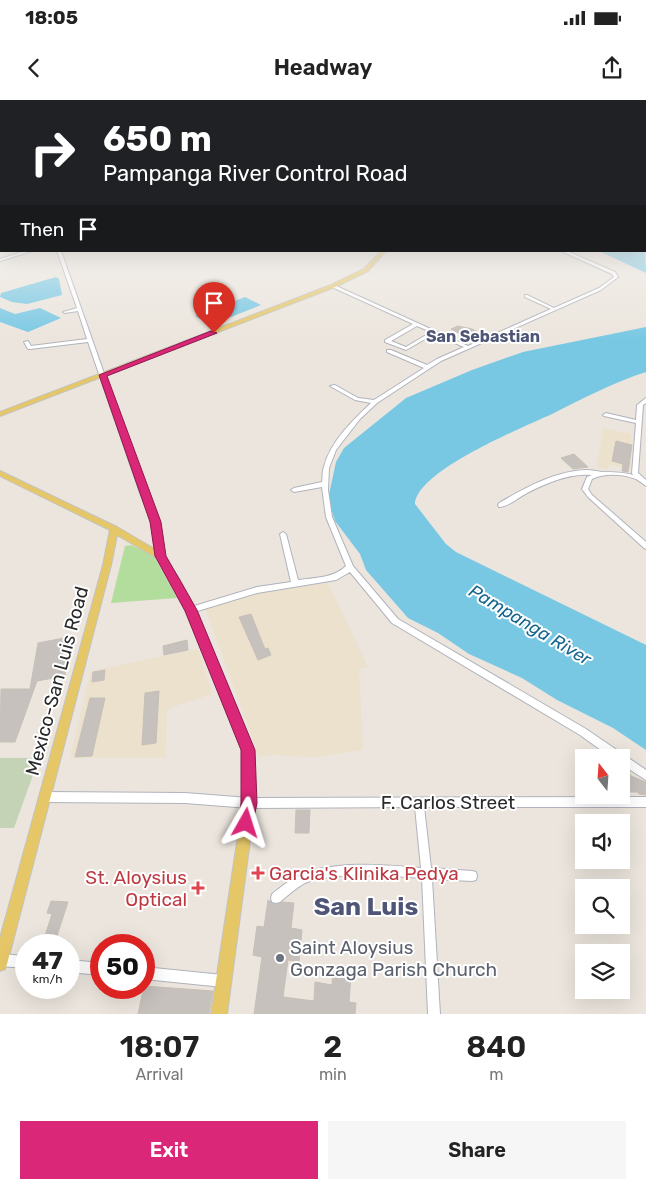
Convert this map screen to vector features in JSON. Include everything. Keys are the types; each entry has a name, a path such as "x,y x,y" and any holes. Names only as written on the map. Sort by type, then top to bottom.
{"main road":[{"path":"0,414 333,286 366,270 381,255"},
{"path":"0,474 114,529 160,556 191,610 248,750 249,803 219,1014"},
{"name":"Mexico-San Luis Road","path":"0,961 107,565 114,529"}],"street":[{"path":"0,260 18,255"},
{"path":"60,255 155,522 160,556"},
{"path":"571,255 614,273 616,277 600,289 466,347 427,367 375,402 353,424 333,450 326,468 325,484 329,517 350,567 395,621 583,732 608,749"},
{"path":"333,286 466,347"},
{"path":"526,296 554,309"},
{"path":"65,312 80,309"},
{"path":"417,324 387,341 406,349 434,332"},
{"path":"26,342 30,348 90,340"},
{"path":"389,351 427,367"},
{"path":"333,386 357,399 375,402"},
{"path":"646,400 640,405 637,422 635,473 646,484"},
{"path":"606,415 637,422"},
{"path":"502,505 546,481 582,472 613,472 639,478"},
{"path":"602,473 587,481 587,492 646,546"},
{"path":"294,490 325,484"},
{"path":"283,534 295,584"},
{"path":"191,610 257,590 336,577 350,567"},
{"path":"630,764 646,775"},
{"name":"F. Carlos Street","path":"44,797 185,798 249,803 646,802"},
{"path":"419,802 427,874 434,1014"},
{"path":"276,898 306,877 324,873 359,871 472,876"},
{"path":"0,961 15,962"},
{"path":"155,974 224,981"}],"shaded area":[{"path":"603,428 631,434 631,469 609,465 608,470 597,467"},
{"path":"328,583 368,667 359,669 363,750 318,757 283,756 280,754 259,757 205,608 264,591"},
{"path":"198,649 212,694 167,709 166,758 70,758 91,671"}],"green space":[{"path":"131,545 154,556 177,598 111,603 125,546"},
{"path":"0,758 39,758 14,828 0,828"}],"water":[{"path":"607,255 645,255 646,273"},
{"path":"56,277 59,279 62,295 27,304 12,302 0,297 1,293"},
{"path":"245,297 261,305 211,325 195,316"},
{"path":"0,308 15,314 40,308 61,318 28,332 0,322"},
{"name":"Pampanga River","path":"646,327 646,372 598,391 474,451 433,477 420,491 415,504 446,544 456,552 646,645 646,750 613,728 557,700 522,678 469,654 438,633 408,618 366,570 360,554 335,521 328,499 336,462 344,448 406,398 472,370 523,352"}],"building":[{"path":"458,326 480,333 475,335 479,337 471,340 451,329"},
{"path":"616,441 632,445 628,472 622,471 623,464 612,461"},
{"path":"574,454 588,467 573,469 561,458"},
{"path":"251,614 265,649 268,648 271,655 258,660 239,617"},
{"path":"64,638 62,660 66,659 65,676 37,681 15,742 0,742 1,689 30,689 38,643"},
{"path":"187,640 188,650 164,655 163,646"},
{"path":"105,670 104,680 92,682 93,672"},
{"path":"159,691 156,743 142,745 145,693"},
{"path":"90,698 105,698 92,756 75,757"},
{"path":"630,774 646,782 646,795 639,794 638,792 630,792"},
{"path":"296,810 310,810 309,833 295,833"},
{"name":"Saint Aloysius Gonzaga Parish Church","path":"268,900 276,905 283,902 294,903 291,928 302,930 299,962 288,960 283,997 314,1001 315,982 332,985 333,971 351,974 349,1002 356,1003 355,1014 254,1014 262,957 253,955 257,926 264,927"},
{"path":"51,901 68,902 58,934 46,934 52,914 47,913"},
{"path":"155,987 213,991 209,1014 138,1014 141,999 155,999"}],"place":[{"name":"Garcia's Klinika Pedya","path":"258,873"},
{"name":"St. Aloysius Optical","path":"198,888"},
{"name":"Saint Aloysius Gonzaga Parish Church","path":"280,958"}],"district":[{"name":"San Sebastian","path":"483,336"},
{"name":"San Luis","path":"366,906"}],"route":[{"path":"214,333 103,375 142,490 155,522 160,556 191,610 242,731 248,750 249,803 246,823"}]}
